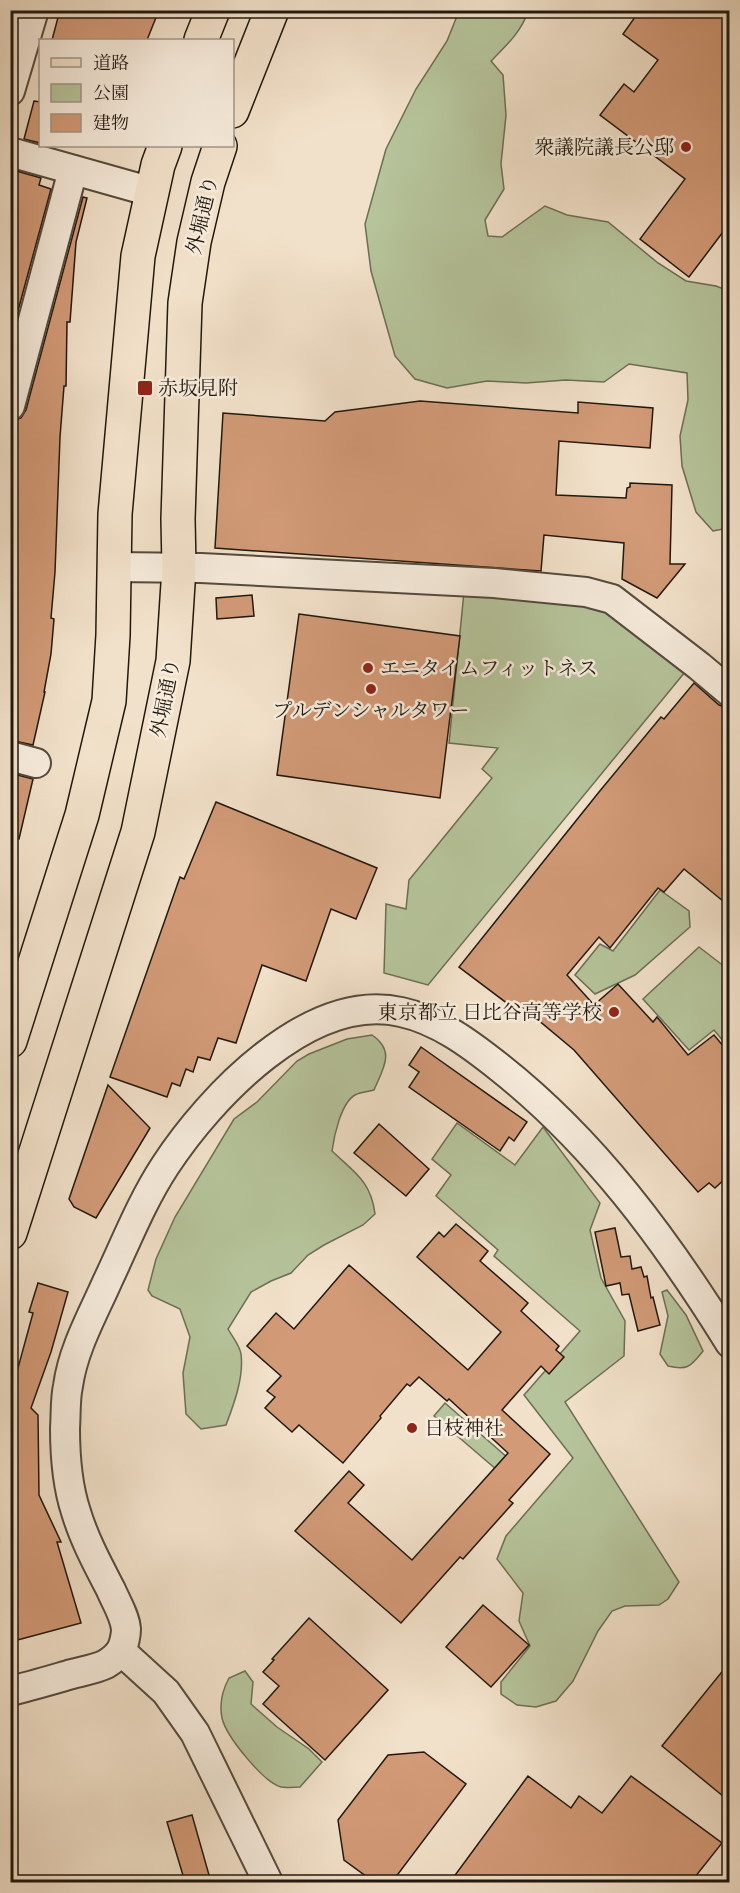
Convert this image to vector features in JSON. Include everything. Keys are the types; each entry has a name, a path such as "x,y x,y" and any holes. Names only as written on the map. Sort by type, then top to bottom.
{"main road":[{"path":"201,39 213,10"},
{"path":"234,106 272,10"},
{"path":"10,1041 82,815 110,701 115,514 138,256 165,147"},
{"name":"外堀通り","path":"12,1226 138,832 173,662 179,568 178,519 185,303 196,233 208,182 220,147"}],"street":[{"path":"10,91 34,10"},
{"path":"10,152 152,192"},
{"path":"10,406 73,170"},
{"path":"114,567 201,568 494,583 586,592 612,598 729,692"},
{"path":"10,1691 104,1665 121,1651 127,1631 75,1511 66,1469 67,1387 75,1356 149,1193 165,1165 216,1103 250,1067 304,1029 332,1016 359,1009 394,1010 418,1015 453,1034 484,1055 543,1103 600,1162 698,1291 729,1343"},
{"path":"121,1651 166,1692 195,1733 268,1882"}],"green space":[{"path":"459,11 528,11 518,32 491,61 503,75 506,115 501,164 504,189 485,220 488,236 502,237 545,206 567,215 608,222 658,263 686,281 716,286 729,291 729,528 713,531 696,512 682,466 680,436 688,400 687,373 629,364 604,382 487,381 447,388 415,379 395,356 371,271 365,224 386,149 416,89 447,41"},
{"path":"464,592 604,609 685,672 428,985 384,973 386,904 406,909 409,880 492,778 482,769 498,748 449,743"},
{"path":"660,890 689,911 690,927 635,975 595,994 575,975 600,944 613,951"},
{"path":"699,947 729,970 729,1048 714,1030 689,1050 643,999"},
{"path":"372,1035 384,1047 386,1054 384,1068 374,1090 355,1095 346,1105 336,1129 332,1151 354,1171 365,1185 370,1193 375,1214 363,1225 308,1255 291,1273 251,1292 228,1329 239,1348 242,1363 238,1390 229,1417 226,1425 201,1429 186,1414 183,1373 190,1337 180,1309 152,1296 148,1290 156,1259 175,1217 234,1119 257,1102 297,1061 347,1039"},
{"path":"457,1123 515,1165 543,1127 600,1203 590,1230 601,1278 625,1321 624,1356 565,1402 679,1582 668,1599 659,1605 625,1606 612,1611 598,1631 573,1681 556,1701 536,1707 517,1705 501,1694 501,1682 530,1646 519,1621 523,1593 497,1559 506,1536 573,1458 524,1395 580,1331 494,1256 498,1250 436,1196 451,1175 432,1159"},
{"path":"667,1290 686,1315 703,1351 689,1366 680,1368 668,1366 660,1354 668,1316 662,1292"},
{"path":"445,1403 508,1458 497,1470 434,1416"},
{"path":"245,1671 253,1682 251,1704 277,1727 309,1749 322,1762 300,1787 281,1787 265,1777 246,1757 225,1726 221,1707 225,1688 229,1678"}],"building":[{"path":"60,10 159,10 147,39 52,39"},
{"name":"衆議院議長公邸","path":"640,10 729,10 729,224 689,277 640,239 685,179 600,115 624,84 634,92 658,60 623,34"},
{"path":"34,101 39,102 39,143 24,139"},
{"path":"13,170 41,178 39,185 51,189 10,340 10,179"},
{"path":"83,197 87,198 76,242 70,322 67,322 66,386 64,386 60,437 51,654 33,745 10,740 10,422 21,418 26,410"},
{"path":"420,401 578,413 578,402 653,408 650,448 559,441 556,495 626,498 630,483 672,485 670,564 685,564 657,598 622,579 624,543 544,535 541,571 215,548 223,413 325,421 335,412"},
{"path":"252,595 254,616 217,619 216,598"},
{"name":"プルデンシャルタワー","path":"299,614 460,636 440,798 277,775"},
{"name":"東京都立 日比谷高等学校","path":"694,683 719,705 729,708 729,906 684,869 664,892 658,888 610,948 599,937 567,975 594,1005 618,984 653,1022 657,1017 688,1055 714,1035 729,1053 729,1175 715,1188 709,1183 698,1192 574,1050 519,1004 516,1010 459,967 661,717 664,719"},
{"path":"10,773 33,779 19,839 10,838"},
{"path":"216,802 377,868 356,919 331,909 306,981 262,965 236,1043 218,1038 210,1060 198,1057 193,1072 186,1069 180,1086 172,1083 167,1097 110,1077 180,877 184,879"},
{"path":"421,1047 527,1122 514,1141 509,1137 500,1151 409,1087 419,1072 409,1065"},
{"path":"108,1085 150,1128 96,1218 74,1207 69,1199"},
{"path":"379,1124 429,1169 406,1196 354,1153"},
{"path":"456,1224 488,1251 480,1261 528,1303 521,1311 559,1346 556,1350 564,1357 549,1374 541,1366 502,1410 550,1454 509,1500 513,1503 463,1559 460,1557 401,1623 295,1531 349,1471 364,1485 348,1503 412,1560 508,1453 449,1399 447,1401 419,1377 410,1386 407,1384 343,1463 299,1425 292,1432 265,1408 275,1397 267,1391 281,1376 247,1346 276,1313 294,1329 349,1265 468,1370 501,1332 417,1257 439,1232 444,1237"},
{"path":"615,1228 621,1257 630,1256 632,1269 641,1267 644,1277 647,1276 660,1325 638,1331 629,1294 622,1295 620,1283 606,1286 595,1232"},
{"path":"38,1283 68,1292 51,1352 31,1408 38,1415 39,1495 61,1542 57,1542 81,1623 10,1642 10,1389 12,1390 33,1313 29,1312"},
{"path":"483,1605 529,1645 491,1687 446,1647"},
{"path":"309,1618 388,1690 325,1760 263,1704 279,1686 263,1672"},
{"path":"729,1663 729,1801 662,1746"},
{"path":"424,1752 466,1784 392,1882 374,1882 344,1860 338,1820 388,1755"},
{"path":"528,1776 571,1808 579,1796 602,1813 631,1776 722,1843 691,1882 450,1882"},
{"path":"192,1815 211,1882 185,1882 167,1822"}],"place":[{"name":"衆議院議長公邸","path":"686,147"},
{"name":"赤坂見附","path":"145,388"},
{"name":"エニタイムフィットネス","path":"368,668"},
{"name":"プルデンシャルタワー","path":"371,689"},
{"name":"東京都立 日比谷高等学校","path":"614,1012"},
{"name":"日枝神社","path":"412,1428"}]}
